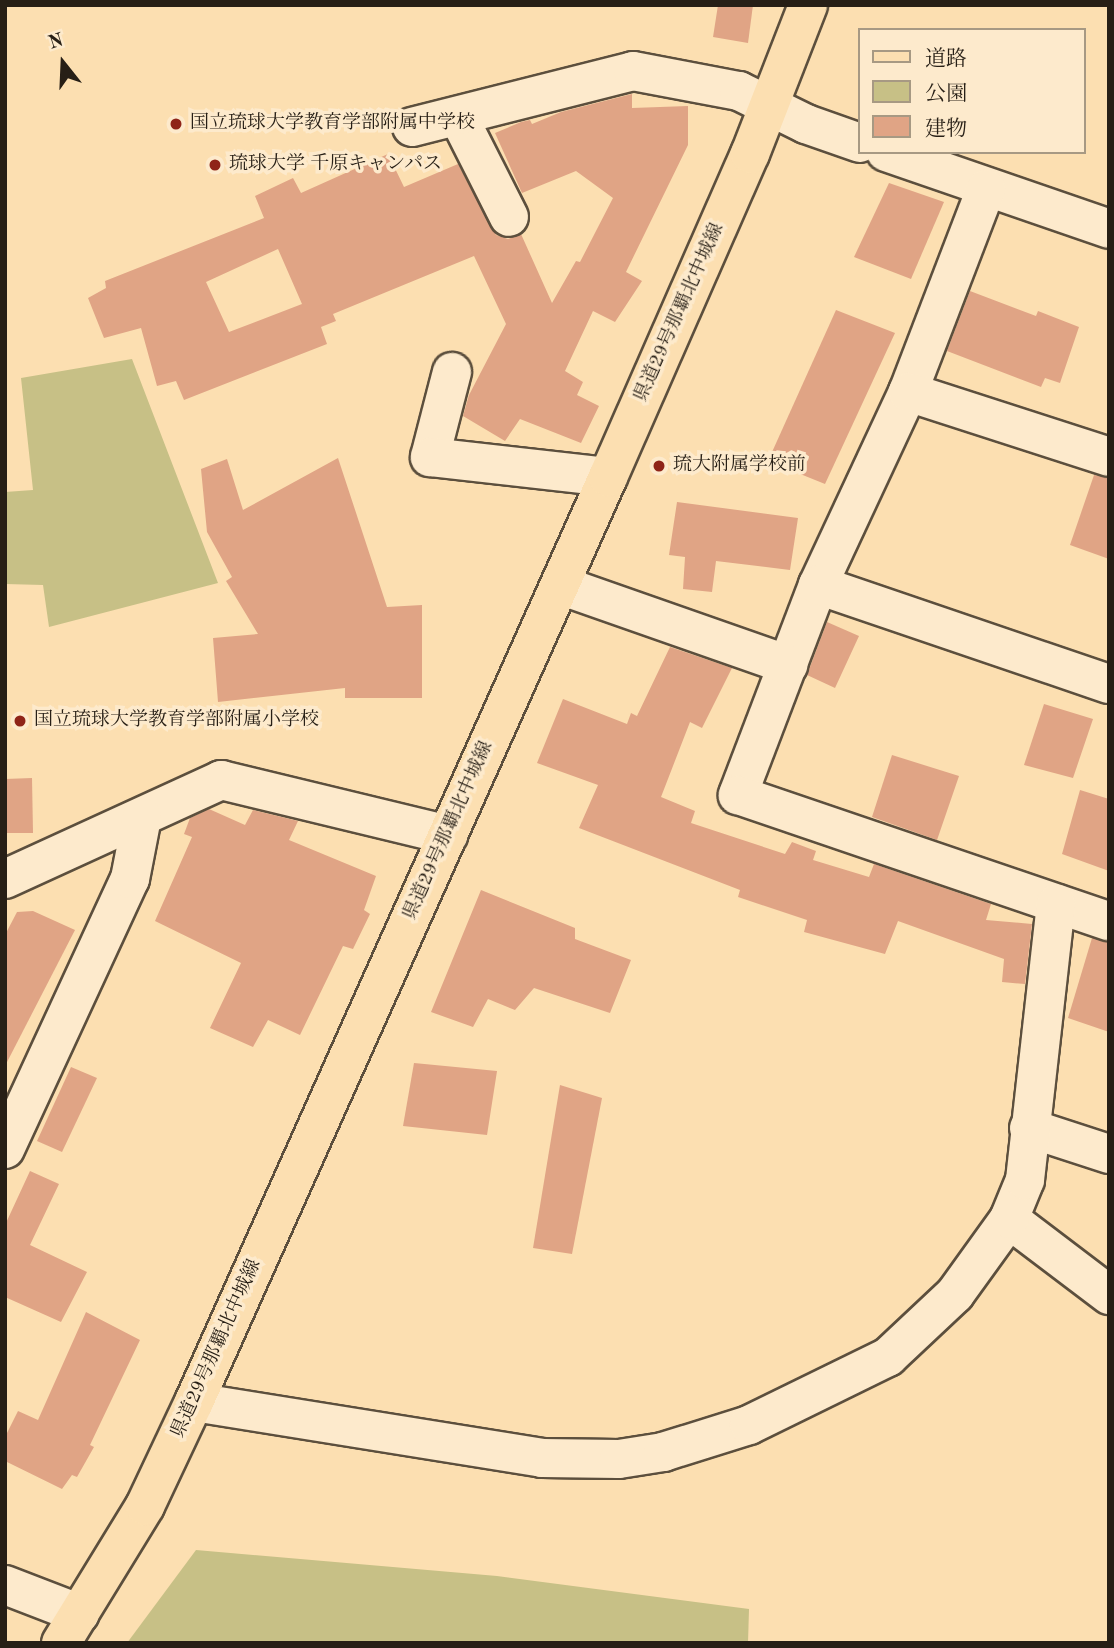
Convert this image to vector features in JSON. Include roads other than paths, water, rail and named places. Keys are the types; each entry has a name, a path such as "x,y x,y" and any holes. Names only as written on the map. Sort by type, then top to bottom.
{"main road":[{"name":"県道29号那覇北中城線","path":"70,1628 145,1506 194,1402 608,477 769,107 808,5"}],"street":[{"path":"412,127 633,71 739,91 769,107 858,142"},
{"path":"458,116 509,217"},
{"path":"891,154 986,189 1109,229"},
{"path":"986,189 908,392 818,585 738,795 1109,921"},
{"path":"452,372 430,457 608,477"},
{"path":"908,392 1109,457"},
{"path":"560,585 788,665"},
{"path":"818,585 1109,684"},
{"path":"5,879 222,780 448,835"},
{"path":"5,1149 130,879 142,817"},
{"path":"194,1402 542,1458 619,1459 663,1452 748,1425 888,1357 955,1294 1009,1219 1025,1180 1056,904"},
{"path":"1029,1128 1109,1154"},
{"path":"1009,1219 1109,1295"},
{"path":"5,1585 70,1628"}],"place":[{"name":"国立琉球大学教育学部附属中学校","path":"176,124"},
{"name":"琉球大学 千原キャンパス","path":"215,165"},
{"name":"琉大附属学校前","path":"659,466"},
{"name":"国立琉球大学教育学部附属小学校","path":"20,721"}]}
